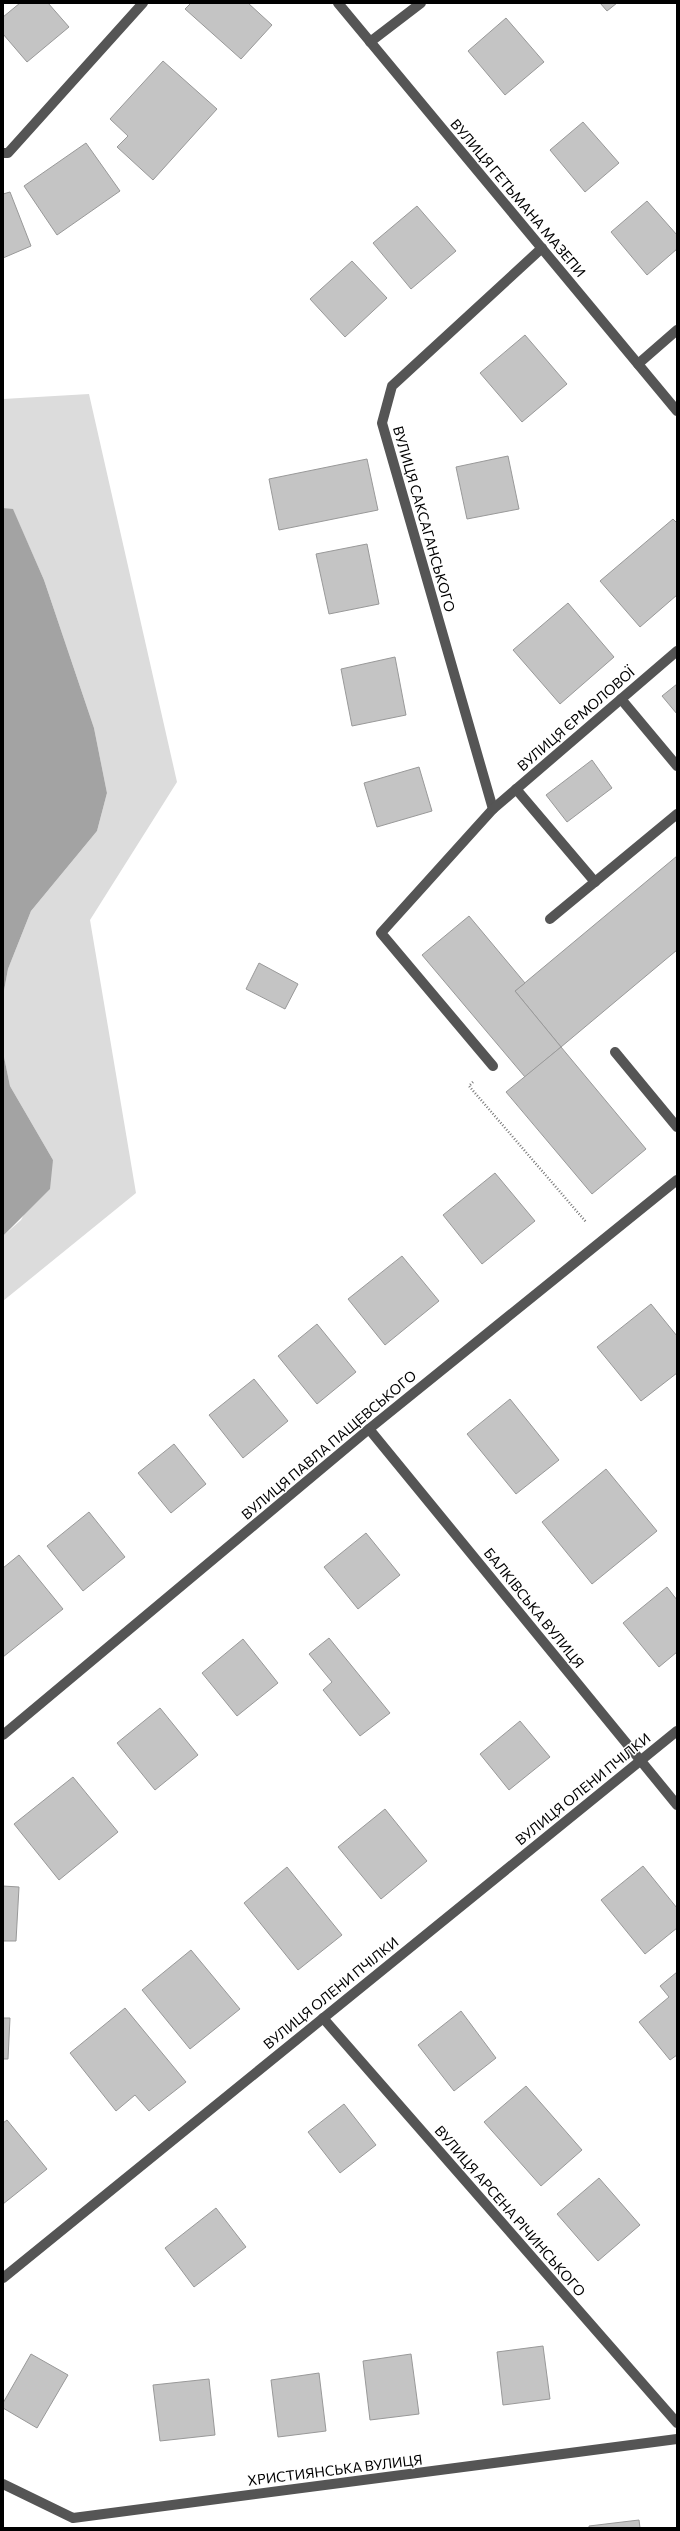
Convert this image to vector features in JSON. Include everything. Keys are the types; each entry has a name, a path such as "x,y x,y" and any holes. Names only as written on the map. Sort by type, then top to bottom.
{"street":[{"path":"3,153 8,153 143,3"},
{"name":"ВУЛИЦЯ ГЕТЬМАНА МАЗЕПИ","path":"338,3 677,411"},
{"path":"370,42 421,3"},
{"name":"ВУЛИЦЯ САКСАГАНСЬКОГО","path":"493,809 382,423 392,386 542,248"},
{"path":"638,364 677,330"},
{"name":"ВУЛИЦЯ ЄРМОЛОВОЇ","path":"493,1066 381,933 493,809 677,651"},
{"path":"621,699 677,766"},
{"path":"516,789 595,882"},
{"path":"550,919 677,814"},
{"path":"615,1052 677,1126"},
{"name":"ВУЛИЦЯ ПАВЛА ПАЩЕВСЬКОГО","path":"3,1735 369,1429 677,1180"},
{"name":"БАЛКІВСЬКА ВУЛИЦЯ","path":"369,1429 677,1805"},
{"name":"ВУЛИЦЯ ОЛЕНИ ПЧІЛКИ","path":"3,2278 677,1730"},
{"name":"ВУЛИЦЯ АРСЕНА РІЧИНСЬКОГО","path":"323,2018 677,2423"},
{"name":"ХРИСТИЯНСЬКА ВУЛИЦЯ","path":"3,2484 73,2518 677,2439"}],"path":[{"path":"488,1108 602,1240"}],"shaded area":[{"path":"89,394 177,782 90,920 136,1193 3,1301 3,1236 21,1220 53,1160 10,1086 3,1052 3,996 8,969 31,911 97,831 107,793 94,728 44,580 13,510 3,508 3,399"},
{"path":"3,508 13,509 44,580 94,728 107,793 97,831 31,911 8,969 3,996"},
{"path":"3,1052 10,1086 53,1160 50,1189 3,1236"}],"building":[{"path":"20,3 48,3 69,27 27,62 3,34 3,17"},
{"path":"191,3 248,3 272,25 241,59 185,9"},
{"path":"600,3 617,3 607,11"},
{"path":"506,18 544,62 505,95 468,51"},
{"path":"163,61 217,109 153,180 117,147 128,136 110,119"},
{"path":"583,122 619,163 585,192 550,150"},
{"path":"86,143 120,191 57,235 24,186"},
{"path":"10,192 31,246 3,258 3,194"},
{"path":"647,201 677,235 677,249 647,275 611,232"},
{"path":"417,206 456,251 411,289 373,243"},
{"path":"352,261 387,298 345,337 310,299"},
{"path":"525,335 567,384 522,422 480,373"},
{"path":"508,456 519,509 467,519 456,467"},
{"path":"367,459 378,510 279,530 269,479"},
{"path":"673,519 677,523 677,595 640,627 600,581"},
{"path":"367,544 379,604 329,614 316,554"},
{"path":"568,603 614,657 560,704 513,650"},
{"path":"395,657 406,715 352,726 341,669"},
{"path":"677,684 677,714 662,696"},
{"path":"592,760 612,788 567,822 546,795"},
{"path":"419,767 432,811 377,827 364,783"},
{"path":"677,856 677,950 561,1047 515,991"},
{"path":"469,916 525,983 515,991 561,1047 525,1077 422,955"},
{"path":"259,963 298,984 285,1009 246,989"},
{"path":"561,1047 646,1149 592,1194 506,1092"},
{"path":"495,1173 535,1221 482,1264 443,1215"},
{"path":"402,1256 439,1301 385,1345 348,1299"},
{"path":"651,1304 677,1336 677,1373 641,1401 597,1347"},
{"path":"317,1324 356,1372 317,1404 278,1356"},
{"path":"254,1379 288,1421 243,1458 209,1415"},
{"path":"510,1399 559,1460 516,1494 467,1434"},
{"path":"174,1444 206,1484 171,1513 138,1473"},
{"path":"606,1469 657,1531 592,1584 542,1522"},
{"path":"89,1512 125,1557 83,1591 47,1546"},
{"path":"366,1533 400,1575 358,1609 324,1567"},
{"path":"19,1555 63,1609 3,1657 3,1568"},
{"path":"667,1587 677,1600 677,1652 659,1667 623,1623"},
{"path":"329,1638 390,1713 360,1736 323,1690 332,1682 309,1654"},
{"path":"243,1639 278,1683 237,1716 202,1673"},
{"path":"160,1708 198,1755 155,1790 117,1743"},
{"path":"520,1721 550,1757 509,1790 480,1754"},
{"path":"73,1777 118,1832 59,1880 14,1824"},
{"path":"385,1809 427,1861 381,1899 338,1847"},
{"path":"643,1866 677,1908 677,1928 645,1954 601,1900"},
{"path":"287,1867 342,1935 298,1970 244,1903"},
{"path":"3,1886 19,1887 16,1941 3,1941"},
{"path":"191,1950 240,2009 190,2049 142,1990"},
{"path":"677,1972 677,2055 670,2060 639,2022 669,1997 660,1986"},
{"path":"125,2008 186,2082 149,2111 135,2095 116,2111 70,2053"},
{"path":"461,2011 496,2058 454,2091 418,2045"},
{"path":"3,2018 10,2018 8,2059 3,2059"},
{"path":"526,2086 582,2150 541,2186 484,2122"},
{"path":"344,2104 376,2145 340,2173 308,2132"},
{"path":"7,2120 47,2169 3,2204 3,2123"},
{"path":"599,2178 640,2225 598,2261 557,2214"},
{"path":"216,2208 246,2247 194,2287 165,2248"},
{"path":"543,2346 550,2399 503,2405 497,2352"},
{"path":"31,2354 68,2375 37,2428 3,2408 3,2403"},
{"path":"411,2354 419,2414 370,2420 363,2361"},
{"path":"319,2373 326,2431 278,2437 271,2380"},
{"path":"209,2379 215,2435 160,2441 153,2385"},
{"path":"639,2520 640,2528 589,2528 589,2526"}]}
